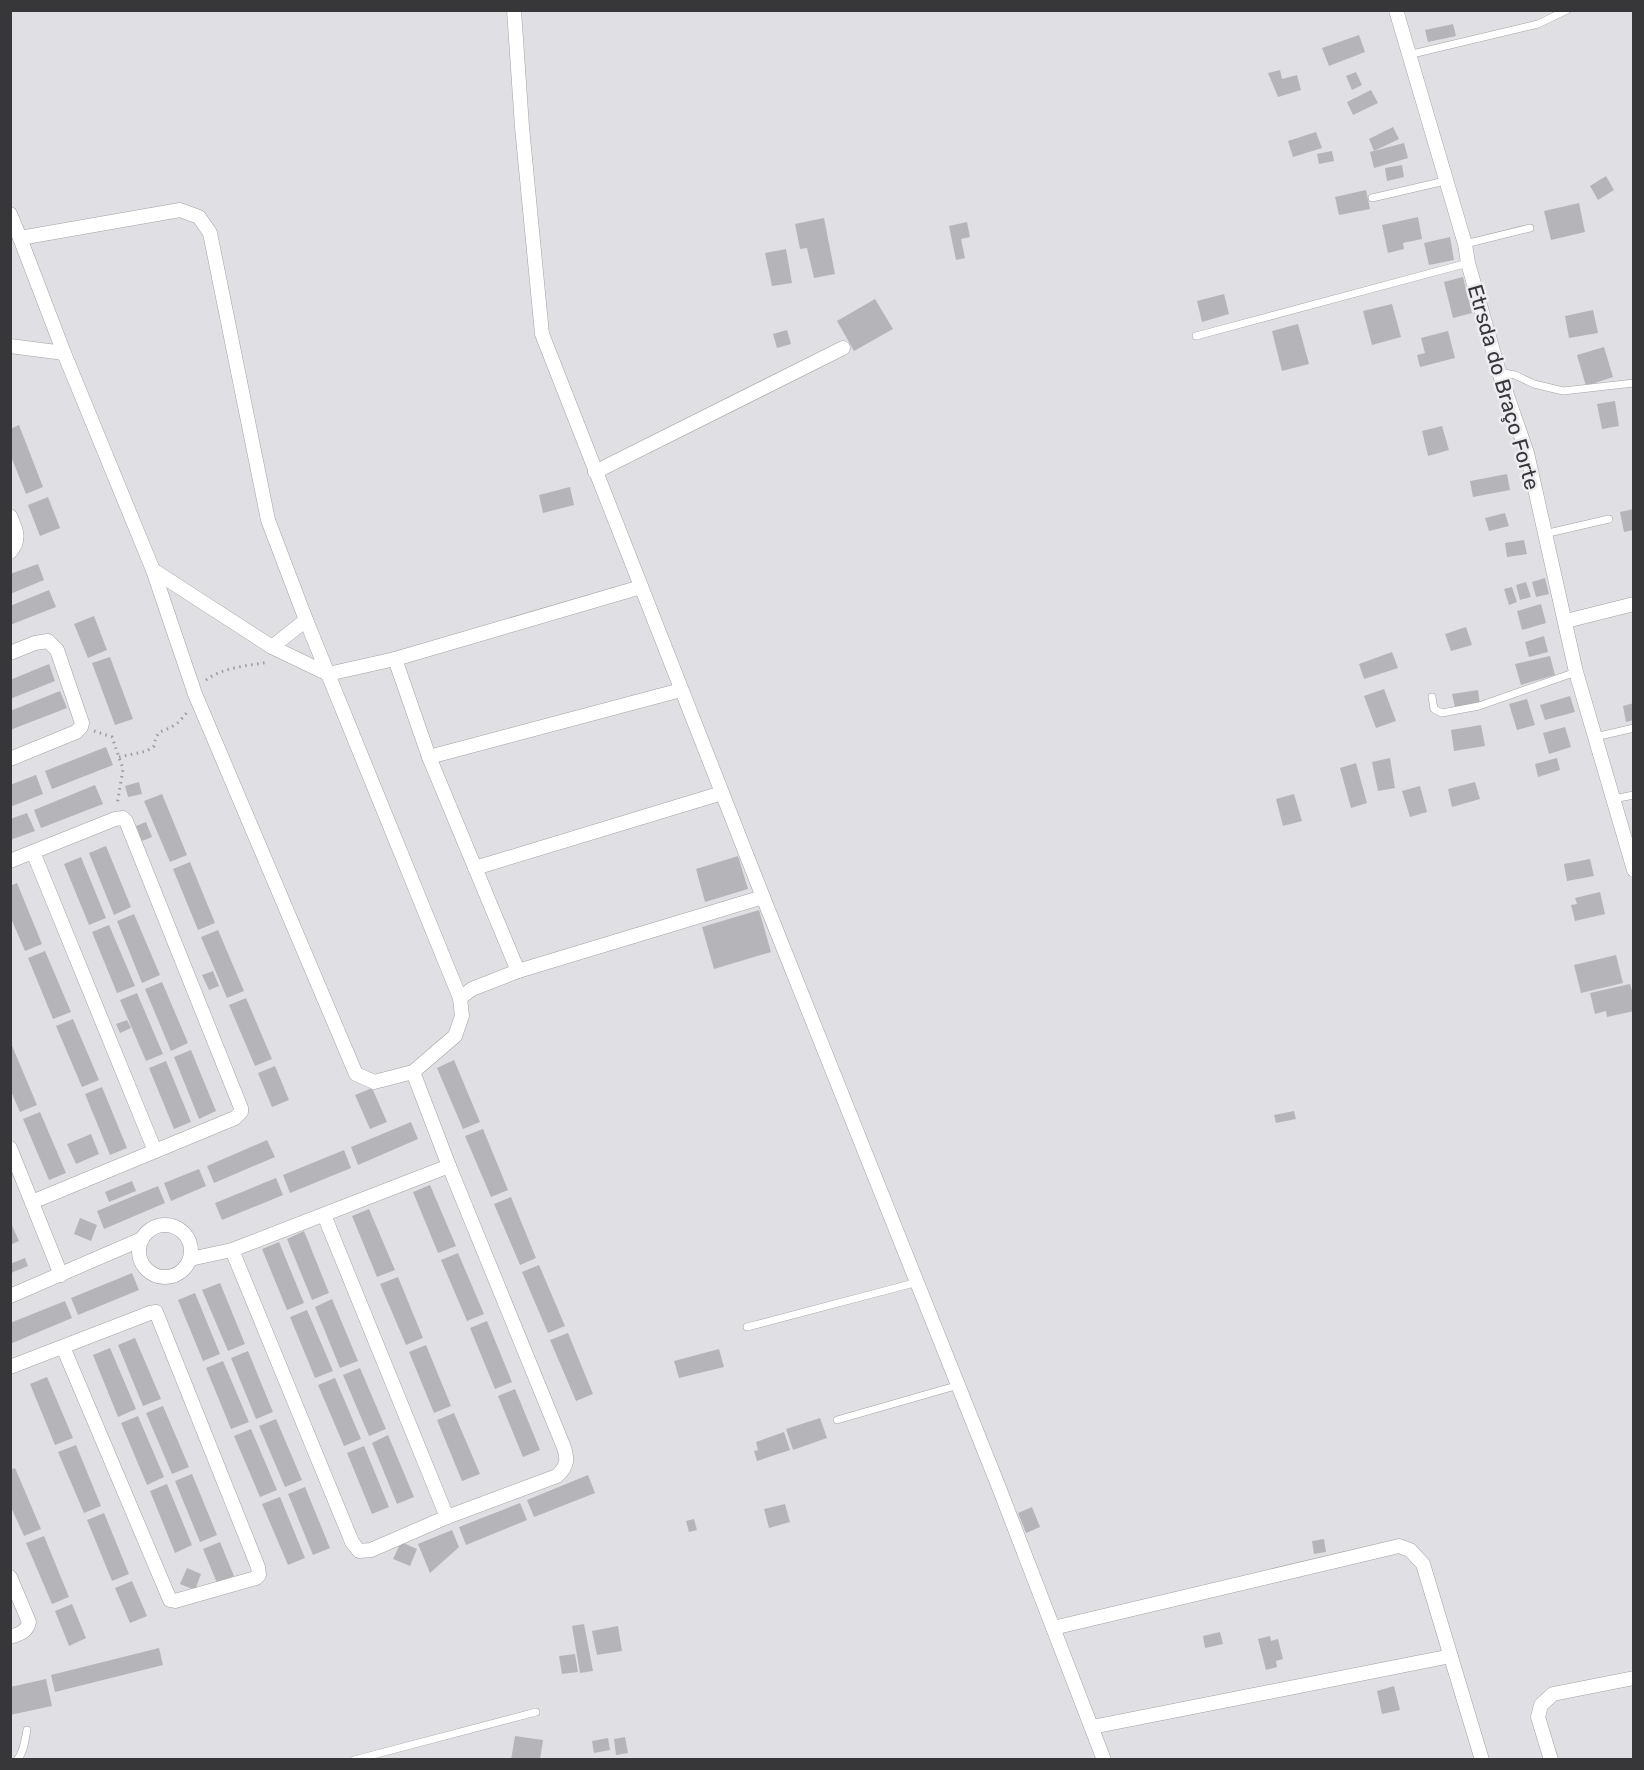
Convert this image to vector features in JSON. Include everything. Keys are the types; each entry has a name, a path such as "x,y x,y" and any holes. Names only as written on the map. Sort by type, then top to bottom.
{"street":[{"path":"514,10 522,127 542,334 763,897 959,1385 1104,1760"},
{"name":"Etrsda do Braço Forte","path":"1396,10 1465,244 1468,263 1499,372 1527,453 1576,672 1634,870"},
{"path":"10,214 153,570 195,694 356,1074 374,1082 413,1072 455,1036 462,1016 460,999 306,620 268,520 210,233 199,217 180,210 20,238"},
{"path":"10,346 64,353"},
{"path":"595,472 843,348"},
{"path":"10,516 17,532 16,545 10,552"},
{"path":"153,570 272,647 328,674 395,659 641,587"},
{"path":"1566,621 1634,604"},
{"path":"272,647 306,620"},
{"path":"10,652 42,641 52,644 57,650 81,719 81,727 76,732 10,759"},
{"path":"395,659 429,757 518,971"},
{"path":"429,757 681,690"},
{"path":"475,868 722,793"},
{"path":"10,861 115,819 123,818 129,824 241,1108 241,1112 235,1118 32,1202"},
{"path":"33,852 154,1151"},
{"path":"460,999 472,988 518,971 763,897"},
{"path":"232,1250 356,1548 364,1552 371,1550 447,1517 557,1476 567,1462 563,1445 413,1072"},
{"path":"10,1148 60,1275"},
{"path":"190,1259 232,1250 449,1166"},
{"path":"324,1215 447,1517"},
{"path":"10,1296 142,1239 154,1228 171,1226 186,1235 192,1251 187,1267 173,1277 155,1276 143,1264 140,1256 142,1239"},
{"path":"10,1367 150,1312 156,1312 258,1567 259,1575 256,1578 175,1601 170,1600 63,1347"},
{"path":"1053,1628 1399,1546 1410,1550 1423,1564 1482,1760"},
{"path":"10,1577 29,1622 24,1631 10,1637"},
{"path":"1092,1727 1451,1656"},
{"path":"1551,1760 1538,1717 1541,1705 1553,1694 1634,1678"}],"lane":[{"path":"1408,55 1538,24 1567,10"},
{"path":"1372,198 1445,181"},
{"path":"1465,244 1530,228"},
{"path":"1196,336 1468,263"},
{"path":"1499,372 1563,391 1634,383"},
{"path":"1544,534 1609,519"},
{"path":"1432,697 1434,709 1442,713 1479,706 1576,672"},
{"path":"1595,736 1634,728"},
{"path":"1613,800 1634,795"},
{"path":"747,1327 918,1282"},
{"path":"837,1420 959,1385"},
{"path":"354,1760 537,1712"},
{"path":"17,1760 20,1757 27,1730"}],"path":[{"path":"81,727 111,737 115,747 123,769 115,819"}],"building":[{"path":"1453,24 1456,36 1428,42 1425,30"},
{"path":"1359,35 1365,52 1329,66 1322,48"},
{"path":"1280,70 1282,79 1297,75 1301,90 1278,97 1268,73"},
{"path":"1356,72 1362,85 1352,90 1346,76"},
{"path":"1371,90 1378,103 1353,115 1347,102"},
{"path":"1393,127 1399,139 1374,151 1369,139"},
{"path":"1316,132 1322,148 1293,157 1288,141"},
{"path":"1404,143 1408,158 1374,168 1370,152"},
{"path":"1332,151 1334,161 1319,164 1317,154"},
{"path":"1402,165 1404,177 1387,181 1385,168"},
{"path":"1606,176 1614,190 1598,200 1590,186"},
{"path":"1366,190 1370,209 1339,215 1335,197"},
{"path":"1579,203 1585,232 1551,240 1544,211"},
{"path":"1418,217 1422,239 1403,243 1404,249 1388,253 1382,225"},
{"path":"824,218 835,274 814,278 807,248 800,249 795,224"},
{"path":"967,222 970,237 961,239 965,258 956,260 949,226"},
{"path":"1450,237 1454,260 1429,265 1424,243"},
{"path":"786,249 792,283 772,286 765,253"},
{"path":"1463,277 1472,313 1453,318 1444,282"},
{"path":"1224,294 1229,314 1202,322 1197,301"},
{"path":"875,299 893,329 854,351 837,321"},
{"path":"1392,304 1401,337 1372,345 1363,311"},
{"path":"1593,310 1598,333 1569,338 1565,316"},
{"path":"1298,324 1309,364 1282,371 1272,331"},
{"path":"787,330 791,344 777,348 773,334"},
{"path":"1448,331 1455,358 1420,367 1417,355 1425,353 1421,338"},
{"path":"1604,347 1613,377 1586,386 1577,355"},
{"path":"1615,401 1619,426 1602,429 1597,404"},
{"path":"19,425 43,487 26,494 10,454 10,429"},
{"path":"1442,426 1449,450 1428,456 1422,431"},
{"path":"1507,474 1510,490 1473,497 1470,481"},
{"path":"570,487 574,505 543,513 539,495"},
{"path":"48,497 60,528 40,536 28,505"},
{"path":"1634,509 1634,530 1624,532 1620,512"},
{"path":"1505,513 1509,526 1489,531 1485,518"},
{"path":"1524,540 1527,554 1507,557 1505,543"},
{"path":"38,564 44,580 10,594 10,574"},
{"path":"1545,578 1549,594 1536,597 1532,582"},
{"path":"1526,582 1531,597 1520,600 1516,585"},
{"path":"1512,587 1517,602 1509,605 1504,589"},
{"path":"49,590 56,607 10,625 10,606"},
{"path":"1541,604 1546,623 1522,630 1517,611"},
{"path":"94,616 107,650 88,658 74,624"},
{"path":"1466,627 1472,645 1451,651 1445,634"},
{"path":"1544,636 1548,652 1529,657 1525,642"},
{"path":"1392,652 1398,668 1364,679 1359,664"},
{"path":"1550,656 1555,675 1521,685 1515,664"},
{"path":"110,657 133,719 115,725 92,663"},
{"path":"49,664 55,681 10,699 10,680"},
{"path":"1384,689 1396,721 1376,728 1364,696"},
{"path":"1478,690 1480,704 1455,707 1452,694"},
{"path":"60,691 67,708 10,730 10,711"},
{"path":"1570,696 1575,712 1545,720 1540,705"},
{"path":"1527,699 1535,725 1517,730 1509,704"},
{"path":"1634,703 1634,720 1626,722 1623,706"},
{"path":"1481,725 1485,746 1454,751 1451,730"},
{"path":"1565,727 1571,747 1549,754 1543,733"},
{"path":"106,747 113,765 52,789 45,771"},
{"path":"1390,758 1395,788 1378,791 1372,762"},
{"path":"1557,758 1560,770 1538,777 1535,764"},
{"path":"1356,763 1367,803 1351,808 1340,768"},
{"path":"36,775 43,794 10,807 10,785"},
{"path":"139,782 142,794 128,797 125,786"},
{"path":"1475,782 1480,799 1452,807 1448,789"},
{"path":"95,785 103,804 41,828 34,810"},
{"path":"1420,786 1427,812 1410,817 1402,791"},
{"path":"162,794 187,855 170,862 144,801"},
{"path":"1294,794 1302,821 1283,826 1276,799"},
{"path":"27,813 35,831 10,840 10,819"},
{"path":"146,822 152,837 142,841 136,826"},
{"path":"106,846 131,907 114,915 89,853"},
{"path":"738,856 748,889 705,902 696,869"},
{"path":"81,857 106,918 89,925 64,864"},
{"path":"1590,859 1594,876 1567,881 1564,864"},
{"path":"190,862 215,923 198,930 173,869"},
{"path":"17,883 42,944 25,951 10,916 10,886"},
{"path":"1600,892 1605,914 1575,921 1571,905 1577,904 1575,898"},
{"path":"759,910 771,952 714,969 702,927"},
{"path":"134,914 160,975 142,983 117,921"},
{"path":"109,925 135,986 117,993 92,932"},
{"path":"218,930 244,991 227,998 201,937"},
{"path":"45,951 71,1012 53,1019 28,958"},
{"path":"1616,955 1623,983 1581,993 1574,965"},
{"path":"213,971 219,986 209,990 202,975"},
{"path":"162,982 188,1043 171,1051 145,989"},
{"path":"1630,984 1634,998 1634,1011 1607,1017 1606,1011 1595,1014 1590,993"},
{"path":"137,993 163,1054 146,1061 120,1000"},
{"path":"246,998 272,1059 255,1066 229,1005"},
{"path":"73,1019 99,1080 82,1087 56,1026"},
{"path":"127,1020 131,1028 120,1033 116,1024"},
{"path":"10,1041 37,1105 20,1112 10,1089"},
{"path":"191,1050 216,1111 199,1119 174,1057"},
{"path":"454,1060 480,1122 463,1129 437,1068"},
{"path":"166,1061 191,1122 174,1129 149,1068"},
{"path":"275,1066 289,1100 272,1107 258,1073"},
{"path":"102,1087 127,1148 110,1155 85,1094"},
{"path":"372,1088 387,1122 370,1129 355,1095"},
{"path":"1294,1111 1296,1119 1276,1123 1274,1115"},
{"path":"40,1112 66,1173 49,1180 23,1119"},
{"path":"411,1122 418,1139 358,1165 351,1147"},
{"path":"483,1129 508,1190 491,1197 465,1136"},
{"path":"91,1134 99,1154 76,1164 67,1144"},
{"path":"267,1140 275,1157 214,1183 207,1166"},
{"path":"344,1150 351,1168 290,1193 283,1175"},
{"path":"199,1169 206,1186 171,1201 164,1183"},
{"path":"276,1178 283,1195 222,1220 215,1203"},
{"path":"132,1181 136,1191 109,1202 105,1192"},
{"path":"430,1185 456,1246 438,1253 413,1192"},
{"path":"158,1186 165,1203 104,1229 97,1211"},
{"path":"511,1197 536,1258 520,1265 494,1204"},
{"path":"369,1209 395,1270 377,1277 352,1216"},
{"path":"80,1218 97,1225 91,1241 74,1234"},
{"path":"10,1221 19,1241 10,1245"},
{"path":"304,1231 329,1293 312,1300 287,1239"},
{"path":"279,1242 304,1303 287,1310 262,1249"},
{"path":"458,1253 484,1314 467,1321 441,1260"},
{"path":"25,1258 28,1266 11,1273 10,1264"},
{"path":"539,1265 565,1326 548,1333 522,1272"},
{"path":"132,1273 139,1290 78,1315 71,1298"},
{"path":"398,1277 423,1338 406,1345 380,1284"},
{"path":"220,1283 245,1344 228,1351 202,1290"},
{"path":"195,1293 220,1354 203,1361 178,1300"},
{"path":"332,1299 358,1361 340,1368 315,1307"},
{"path":"65,1301 72,1318 10,1344 10,1323"},
{"path":"307,1310 333,1371 315,1378 290,1317"},
{"path":"487,1321 512,1382 495,1389 470,1328"},
{"path":"568,1333 593,1394 576,1401 550,1340"},
{"path":"135,1338 161,1399 143,1406 118,1345"},
{"path":"426,1345 451,1406 434,1413 409,1352"},
{"path":"110,1348 136,1409 118,1417 93,1355"},
{"path":"719,1349 724,1367 679,1378 674,1361"},
{"path":"248,1351 273,1412 256,1419 231,1358"},
{"path":"223,1361 249,1422 231,1429 206,1368"},
{"path":"360,1368 386,1429 369,1436 343,1375"},
{"path":"47,1377 73,1438 55,1445 30,1384"},
{"path":"335,1378 361,1439 344,1446 318,1385"},
{"path":"515,1389 540,1450 523,1457 498,1396"},
{"path":"163,1406 189,1467 172,1474 146,1413"},
{"path":"454,1413 480,1474 462,1481 437,1420"},
{"path":"138,1416 164,1477 147,1485 121,1423"},
{"path":"820,1418 827,1438 793,1450 786,1429"},
{"path":"276,1419 302,1480 285,1487 259,1426"},
{"path":"251,1429 277,1490 260,1497 234,1436"},
{"path":"784,1432 790,1450 757,1461 754,1451 758,1450 756,1442"},
{"path":"388,1435 414,1497 397,1504 372,1443"},
{"path":"76,1445 101,1506 84,1513 58,1452"},
{"path":"364,1446 389,1507 372,1514 347,1453"},
{"path":"15,1468 41,1529 24,1536 10,1505 10,1470"},
{"path":"192,1474 217,1535 200,1542 175,1481"},
{"path":"588,1475 595,1493 534,1517 527,1500"},
{"path":"167,1484 192,1545 175,1553 150,1491"},
{"path":"305,1487 330,1548 313,1555 288,1494"},
{"path":"280,1497 305,1558 288,1565 262,1504"},
{"path":"520,1503 527,1520 466,1545 459,1527"},
{"path":"785,1504 790,1522 769,1528 764,1509"},
{"path":"1032,1507 1040,1527 1026,1533 1018,1513"},
{"path":"104,1513 129,1574 112,1581 87,1520"},
{"path":"694,1519 697,1530 689,1532 686,1521"},
{"path":"452,1530 459,1547 430,1573 418,1544"},
{"path":"44,1536 69,1597 52,1604 26,1543"},
{"path":"1324,1539 1326,1552 1314,1554 1312,1541"},
{"path":"220,1542 234,1576 217,1583 203,1549"},
{"path":"401,1542 417,1549 410,1566 393,1559"},
{"path":"187,1568 201,1574 195,1590 180,1584"},
{"path":"132,1581 147,1616 130,1623 115,1588"},
{"path":"72,1604 86,1638 69,1646 55,1611"},
{"path":"584,1624 593,1671 580,1673 572,1626"},
{"path":"618,1626 622,1651 597,1655 592,1631"},
{"path":"1220,1632 1223,1644 1205,1648 1203,1636"},
{"path":"1270,1636 1271,1641 1278,1639 1283,1659 1276,1661 1277,1667 1266,1670 1258,1639"},
{"path":"159,1648 163,1665 55,1692 51,1675"},
{"path":"575,1654 578,1672 562,1674 559,1656"},
{"path":"46,1679 52,1706 10,1715 10,1687"},
{"path":"1394,1686 1400,1710 1382,1714 1377,1691"},
{"path":"515,1736 543,1740 540,1760 511,1760"},
{"path":"625,1737 628,1753 616,1755 614,1739"},
{"path":"608,1738 610,1750 594,1753 592,1741"}]}
